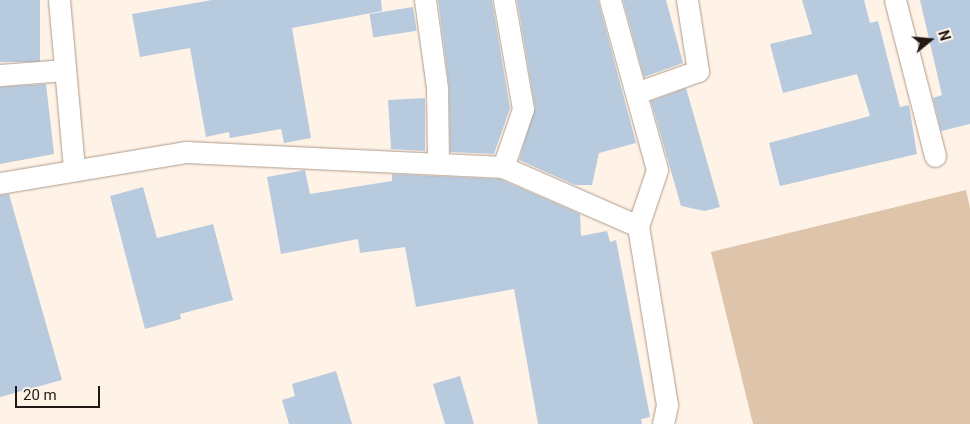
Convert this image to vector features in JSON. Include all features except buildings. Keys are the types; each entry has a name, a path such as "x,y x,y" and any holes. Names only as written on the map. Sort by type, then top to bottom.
{"street":[{"path":"59,0 74,167"},
{"path":"425,0 436,88 438,160"},
{"path":"503,167 523,109 504,0"},
{"path":"610,0 657,170 638,226 667,405 663,424"},
{"path":"636,93 698,71 687,0"},
{"path":"895,0 935,156"},
{"path":"0,75 65,70"},
{"path":"0,183 74,167 186,152 438,160 503,167 638,226"}],"shaded area":[{"path":"966,190 970,208 970,424 753,424 711,252"}]}
